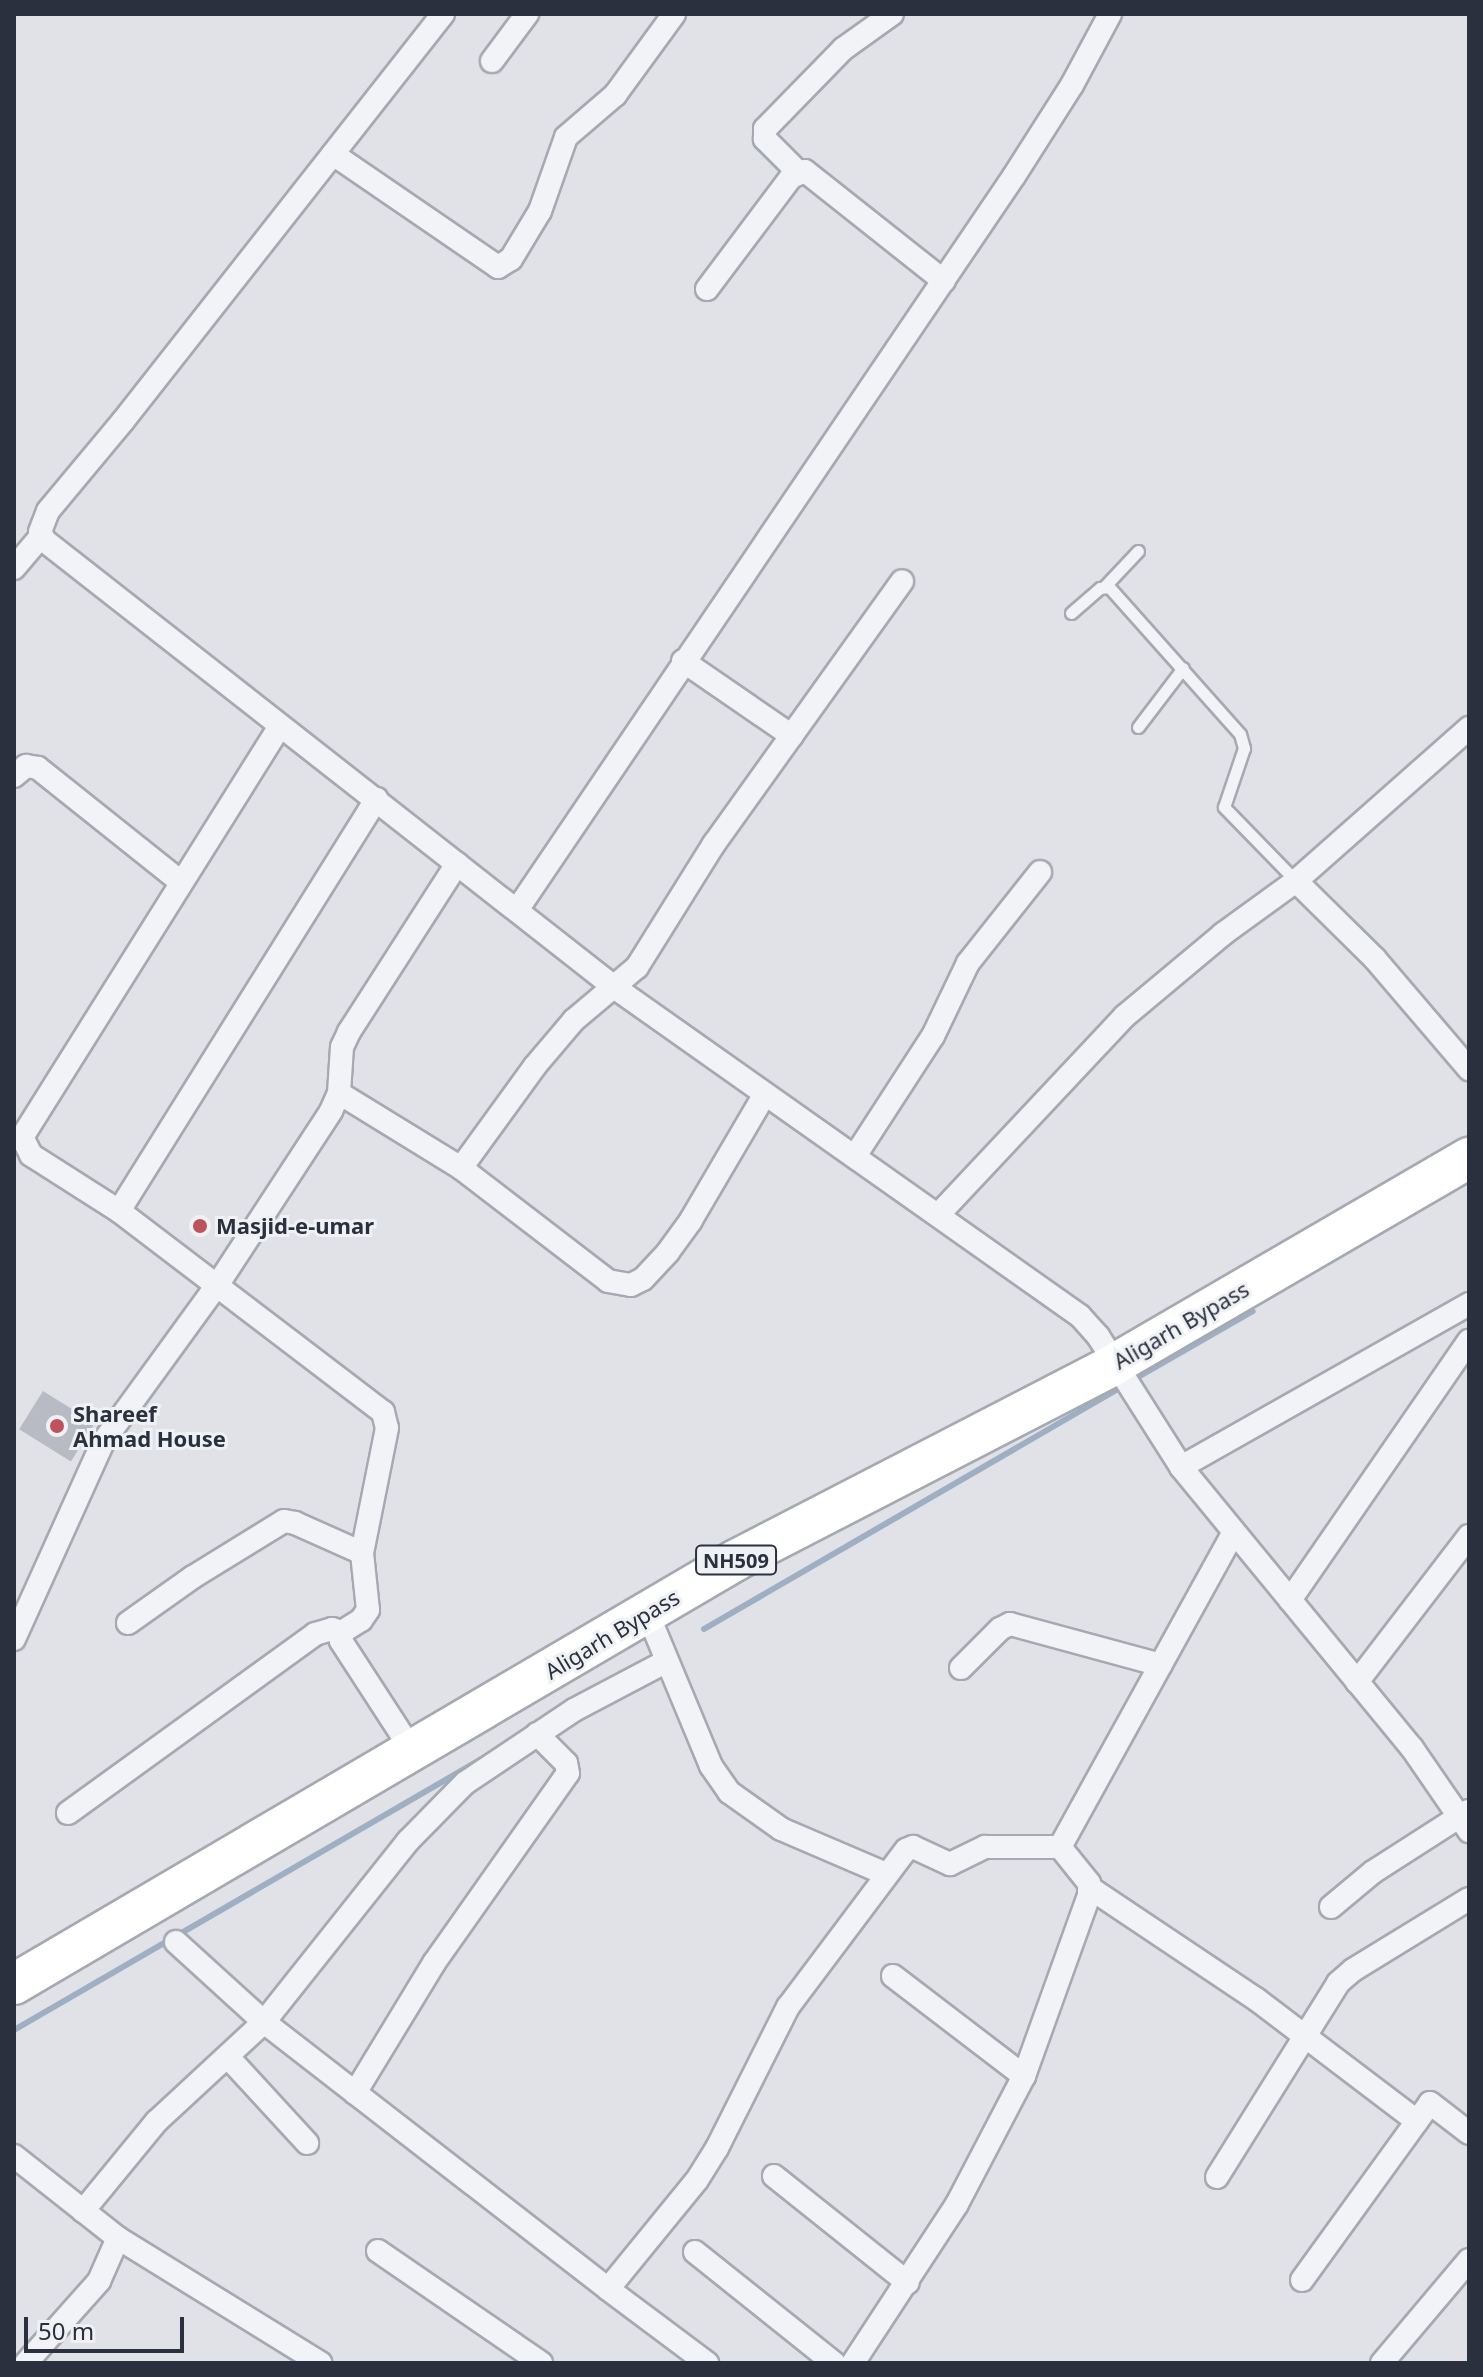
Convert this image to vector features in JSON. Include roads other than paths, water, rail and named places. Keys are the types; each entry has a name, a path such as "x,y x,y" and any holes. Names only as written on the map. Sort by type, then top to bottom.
{"highway":[{"name":"Aligarh Bypass","path":"14,1984 736,1560 1122,1379 1469,1158"}],"street":[{"path":"14,568 36,541 41,522 48,511 443,14"},
{"path":"492,61 527,14"},
{"path":"333,154 490,265 505,265 546,198 566,137 615,95 674,14"},
{"path":"892,14 834,57 765,129 765,139 798,172 809,173 944,281"},
{"path":"517,910 683,661 944,281 1072,85 1110,14"},
{"path":"707,289 798,172"},
{"path":"14,531 36,541 45,541 614,987 1080,1316 1098,1336 1122,1379 1181,1467 1412,1748 1466,1820 1373,1872 1331,1907"},
{"path":"461,1168 554,1043 590,1003 637,967 714,844 902,581"},
{"path":"683,661 792,736"},
{"path":"68,1813 315,1634 332,1629 342,1632 361,1620 368,1610 362,1553 386,1419 377,1407 218,1284 119,1211 31,1155 22,1137 280,726"},
{"path":"938,1215 1125,1016 1223,934 1296,881 1469,728"},
{"path":"14,776 26,766 38,768 181,882"},
{"path":"119,1211 376,799"},
{"path":"14,1639 103,1442 218,1284 339,1093 342,1047 349,1032 457,864"},
{"path":"855,1156 933,1036 968,963 1040,872"},
{"path":"1296,881 1375,959 1469,1069"},
{"path":"339,1093 461,1168 608,1281 631,1285 643,1279 668,1252 691,1220 765,1094"},
{"path":"1181,1467 1469,1304"},
{"path":"1290,1600 1469,1341"},
{"path":"128,1623 193,1577 284,1521 362,1553"},
{"path":"1060,1847 1233,1534"},
{"path":"1357,1682 1469,1536"},
{"path":"647,1612 711,1766 729,1792 781,1829 886,1874"},
{"path":"961,1668 1000,1629 1010,1624 1161,1665"},
{"path":"342,1632 341,1641 413,1752"},
{"path":"83,2211 157,2121 264,2022 408,1841 473,1776 596,1697 667,1661"},
{"path":"355,2093 434,1963 568,1773 566,1763 537,1734"},
{"path":"608,2289 697,2180 717,2148 788,2007 909,1847 950,1864 985,1847 1060,1847"},
{"path":"1060,1847 1090,1888 1256,1999 1303,2038 1417,2121"},
{"path":"853,2363 908,2283 966,2189 1024,2076 1090,1888"},
{"path":"1217,2177 1338,1983 1353,1970 1469,1899"},
{"path":"176,1942 264,2022 707,2363"},
{"path":"893,1976 1024,2076"},
{"path":"228,2057 307,2143"},
{"path":"1302,2280 1430,2103 1469,2133"},
{"path":"14,2156 118,2238 320,2363"},
{"path":"774,2176 908,2283"},
{"path":"23,2356 99,2281 118,2238"},
{"path":"378,2251 541,2363"},
{"path":"695,2252 834,2363"},
{"path":"1382,2363 1469,2260"}],"lane":[{"path":"1071,613 1105,586 1138,551"},
{"path":"1105,586 1113,590 1244,740 1225,800 1226,812 1296,881"},
{"path":"1138,727 1183,668"}],"waterway":[{"path":"1133,1380 1253,1311"},
{"path":"704,1629 1123,1386"},
{"path":"14,2030 485,1757"}],"place":[{"name":"Masjid-e-umar","path":"200,1226"},
{"name":"Shareef Ahmad House","path":"57,1426"}]}
